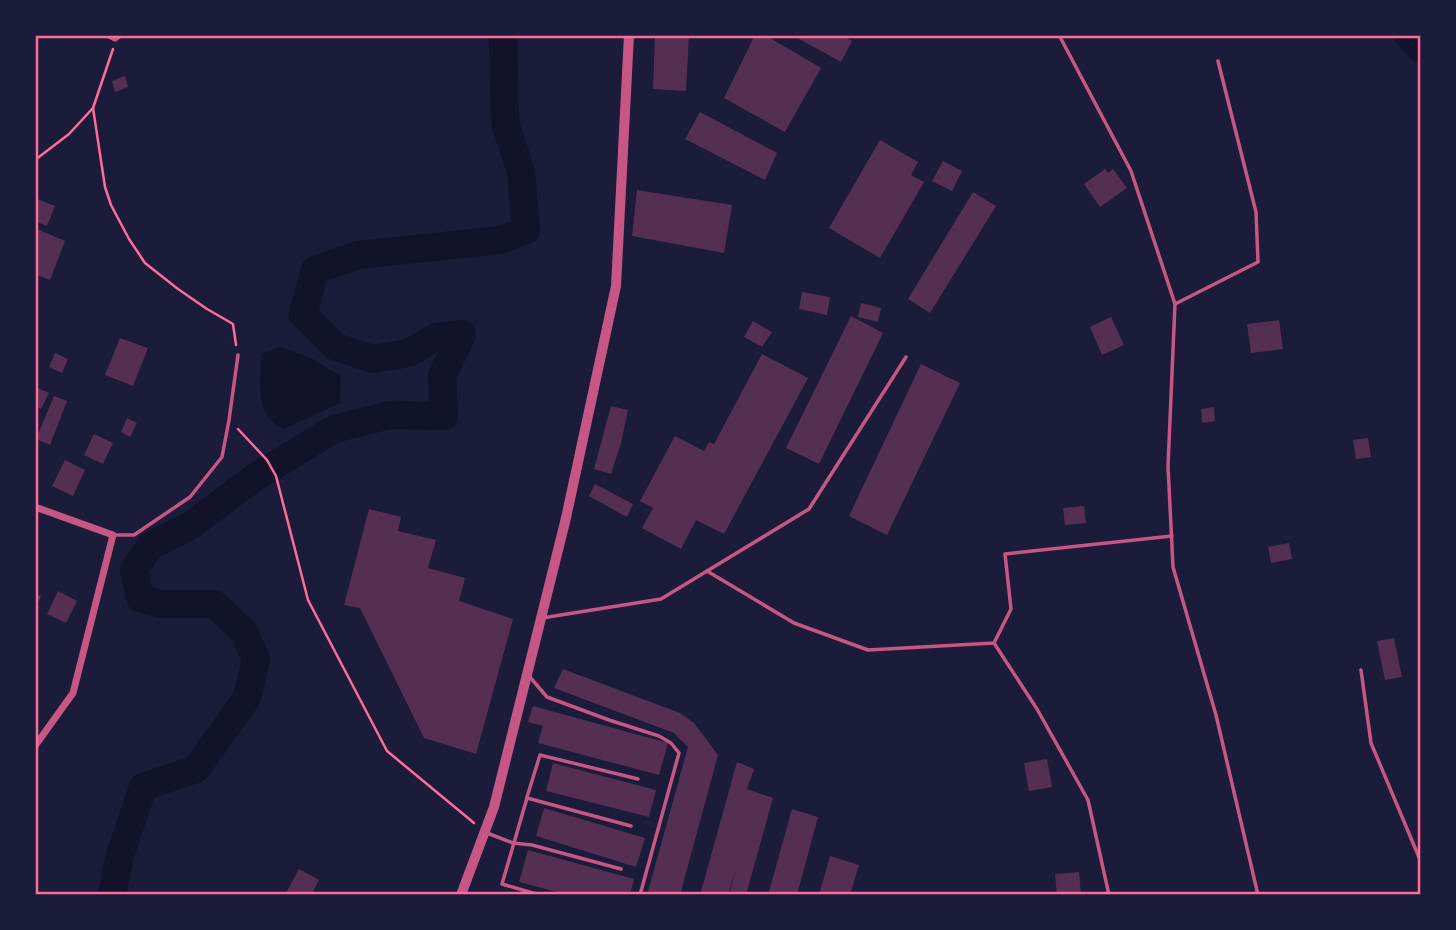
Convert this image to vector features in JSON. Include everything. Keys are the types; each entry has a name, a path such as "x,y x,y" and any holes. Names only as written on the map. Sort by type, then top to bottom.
{"street":[{"path":"461,895 494,807 570,499 615,286 629,35"},
{"path":"35,507 113,535 73,694 35,746"}],"lane":[{"path":"105,35 116,40 122,35"},
{"path":"1059,35 1131,171 1175,304 1168,466 1173,566 1216,715 1258,895"},
{"path":"1175,304 1258,262 1256,212 1218,61"},
{"path":"113,535 134,535 190,497 222,457 238,355"},
{"path":"541,618 661,599 809,509 906,357"},
{"path":"994,643 1011,608 1004,554 1172,536"},
{"path":"707,571 794,623 869,650 994,643"},
{"path":"994,643 1037,709 1088,800 1109,895"},
{"path":"1361,670 1371,743 1421,862"},
{"path":"527,673 547,698 659,736 671,743 679,753 640,895"},
{"path":"540,895 502,884 540,755 638,779"},
{"path":"527,798 631,826"},
{"path":"485,832 513,843 532,845 621,869"}],"path":[{"path":"35,160 69,134 93,108 116,40"},
{"path":"93,108 105,187 111,205 130,239 145,263 206,309 233,324 238,355"},
{"path":"229,420 267,460 276,476 308,600 387,751 485,832"}],"shaded area":[{"path":"280,347 311,358 341,376 340,403 284,429 266,413 260,385 262,354"}],"building":[{"path":"655,35 689,35 686,91 653,89"},
{"path":"755,35 765,35 821,68 785,132 724,98"},
{"path":"792,35 842,35 852,41 841,62"},
{"path":"125,76 128,87 115,92 112,81"},
{"path":"700,112 777,153 765,180 685,139"},
{"path":"880,140 918,162 911,175 924,182 880,258 829,228"},
{"path":"943,161 962,171 952,191 932,181"},
{"path":"1105,169 1108,173 1113,169 1127,188 1100,207 1084,184"},
{"path":"637,190 732,205 724,253 632,236"},
{"path":"973,192 996,206 930,313 908,299"},
{"path":"35,198 55,206 47,226 35,221"},
{"path":"37,229 65,241 50,280 35,274"},
{"path":"802,292 830,297 827,315 799,309"},
{"path":"861,303 881,308 878,322 858,317"},
{"path":"851,316 883,333 819,464 786,448"},
{"path":"1111,317 1124,345 1102,355 1090,327"},
{"path":"1279,320 1283,349 1251,353 1247,324"},
{"path":"753,321 772,332 762,347 744,337"},
{"path":"120,338 148,348 133,386 105,375"},
{"path":"55,353 68,359 62,373 49,367"},
{"path":"762,354 808,378 724,534 696,520 681,549 642,528 653,508 640,501 675,436 704,451 709,442 714,444"},
{"path":"921,364 960,383 887,535 849,516"},
{"path":"35,387 49,393 41,409 35,406"},
{"path":"54,396 67,401 50,445 36,439"},
{"path":"611,406 628,410 611,474 594,469"},
{"path":"1214,407 1215,421 1202,423 1201,409"},
{"path":"127,418 137,423 130,437 121,432"},
{"path":"94,434 113,443 103,464 84,455"},
{"path":"1368,438 1371,457 1356,459 1353,440"},
{"path":"65,460 85,470 73,496 52,486"},
{"path":"595,484 633,504 627,517 589,496"},
{"path":"1084,506 1086,523 1065,525 1063,508"},
{"path":"369,509 401,517 398,531 436,540 428,568 465,578 459,601 513,619 476,754 424,738 360,608 344,605"},
{"path":"1289,543 1292,559 1271,563 1268,547"},
{"path":"58,591 77,601 66,623 47,614"},
{"path":"35,594 41,596 35,610"},
{"path":"1394,638 1402,677 1385,680 1377,641"},
{"path":"563,669 680,713 694,723 718,755 680,895 647,895 688,747 674,733 554,688"},
{"path":"533,706 668,743 659,775 538,743 543,726 528,722"},
{"path":"1047,759 1052,787 1029,791 1024,763"},
{"path":"737,762 754,769 747,789 773,798 746,895 729,895 736,869 728,895 700,895"},
{"path":"553,763 656,790 649,817 546,791"},
{"path":"544,808 645,838 636,867 536,836"},
{"path":"792,809 818,817 797,895 768,895"},
{"path":"528,850 634,879 630,895 568,895 519,882"},
{"path":"830,856 859,865 850,895 819,895"},
{"path":"299,869 319,880 311,895 285,895"},
{"path":"1079,872 1081,895 1057,895 1055,874"}],"waterway":[{"path":"112,895 120,855 143,787 196,769 247,698 256,659 244,632 214,604 161,604 140,598 134,570 150,546 190,526 254,478 334,429 390,415 444,416 442,376 462,334 436,337 409,353 373,359 336,347 303,314 315,270 358,255 501,240 526,230 521,172 505,123 503,35"},
{"path":"1408,35 1421,49"}]}
